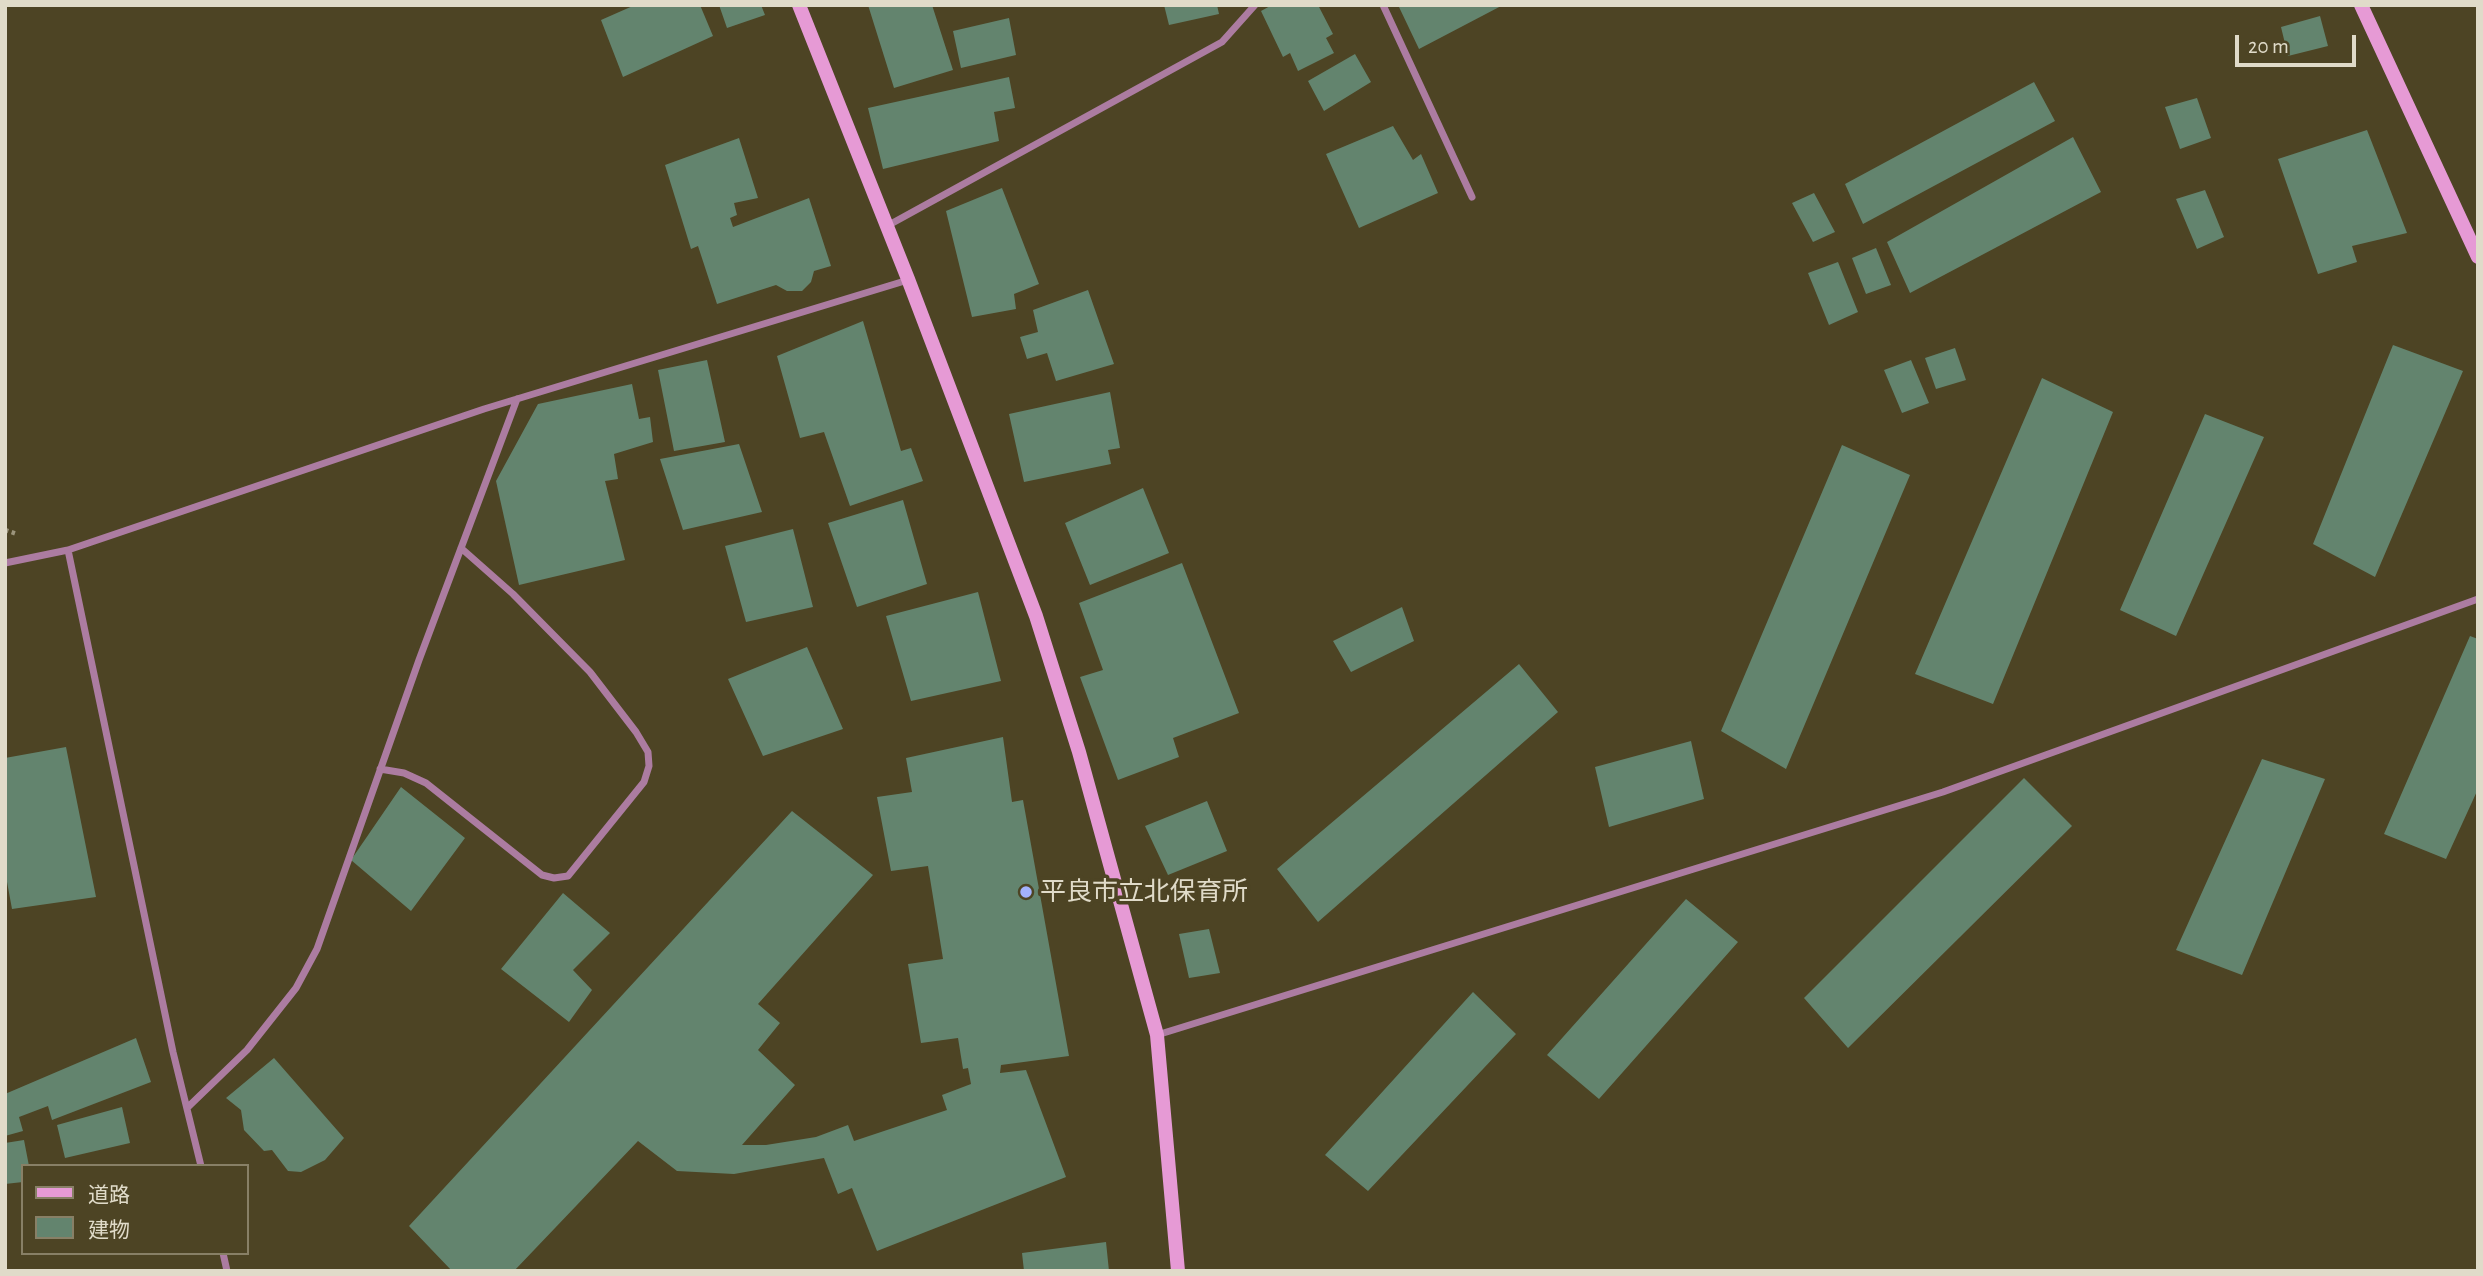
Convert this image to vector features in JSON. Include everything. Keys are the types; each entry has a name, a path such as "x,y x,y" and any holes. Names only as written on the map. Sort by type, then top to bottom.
{"street":[{"path":"799,5 908,279 1036,616 1079,752 1157,1035 1178,1271"},
{"path":"887,226 1223,42 1255,5"},
{"path":"1383,5 1472,197"},
{"path":"2361,5 2478,257"},
{"path":"5,563 68,550 516,399 908,279"},
{"path":"187,1108 247,1050 296,988 317,949 380,768 516,399"},
{"path":"380,768 404,773 426,783 542,874 554,878 568,876 645,782 649,766 648,752 590,672 513,594 461,548"},
{"path":"68,550 201,1164"},
{"path":"1157,1035 1943,792 2478,599"}],"building":[{"path":"635,5 700,5 713,36 623,77 601,20"},
{"path":"719,5 761,5 765,15 727,28"},
{"path":"868,5 932,5 953,70 894,88"},
{"path":"1164,5 1217,5 1219,14 1169,25"},
{"path":"1272,5 1318,5 1333,34 1326,38 1334,53 1298,71 1290,53 1283,57 1261,11"},
{"path":"1503,5 1419,49 1399,7"},
{"path":"2320,16 2328,46 2288,56 2281,27"},
{"path":"1009,18 1016,55 961,68 953,31"},
{"path":"1355,54 1371,82 1324,111 1308,81"},
{"path":"1009,77 1015,108 994,112 999,141 883,169 868,108"},
{"path":"2034,82 2055,121 1863,224 1845,184"},
{"path":"2197,98 2211,138 2180,149 2165,107"},
{"path":"1393,126 1413,160 1421,154 1438,193 1359,228 1326,154"},
{"path":"2367,130 2407,233 2352,246 2357,262 2318,274 2278,159"},
{"path":"2073,137 2101,192 1910,293 1887,242"},
{"path":"739,138 758,198 734,203 737,215 730,218 733,227 809,198 831,266 814,271 811,282 802,291 787,291 776,285 717,304 698,246 691,249 665,165"},
{"path":"1002,188 1039,284 1014,294 1016,309 972,317 946,211"},
{"path":"2205,190 2224,237 2197,249 2176,199"},
{"path":"1814,193 1835,232 1813,242 1792,203"},
{"path":"1876,248 1891,285 1866,294 1852,258"},
{"path":"1838,262 1858,312 1829,325 1808,273"},
{"path":"1088,290 1114,364 1056,381 1047,353 1027,359 1020,337 1038,332 1033,310"},
{"path":"863,321 901,451 911,448 923,481 850,506 824,432 800,438 777,356"},
{"path":"2393,345 2463,371 2375,577 2313,544"},
{"path":"1955,348 1966,380 1936,389 1925,358"},
{"path":"707,360 725,442 674,451 658,370"},
{"path":"1911,360 1929,403 1902,413 1884,370"},
{"path":"2042,378 2113,412 1993,704 1915,674"},
{"path":"632,384 639,419 650,417 653,442 614,454 618,479 605,481 625,560 519,585 496,481 538,404"},
{"path":"1110,392 1120,448 1108,450 1111,464 1024,482 1009,414"},
{"path":"2205,414 2264,437 2176,636 2120,610"},
{"path":"739,444 762,512 683,530 660,459"},
{"path":"1842,445 1910,475 1786,769 1721,731"},
{"path":"1143,488 1169,553 1090,585 1065,523"},
{"path":"903,500 927,584 857,607 828,523"},
{"path":"793,529 813,607 746,622 725,546"},
{"path":"1182,563 1239,713 1173,738 1179,757 1118,780 1080,677 1103,670 1079,603"},
{"path":"978,592 1001,681 911,701 886,616"},
{"path":"1402,607 1414,641 1351,672 1333,641"},
{"path":"2470,636 2478,639 2478,789 2446,859 2384,834"},
{"path":"807,647 843,729 763,756 728,679"},
{"path":"1519,664 1558,712 1318,922 1277,869"},
{"path":"1003,737 1012,802 1023,800 1069,1056 1001,1065 1000,1073 1026,1070 1066,1177 877,1251 852,1188 838,1194 824,1158 734,1174 677,1171 638,1141 514,1271 452,1271 409,1226 792,811 873,875 758,1004 780,1023 758,1050 795,1085 742,1145 766,1145 816,1137 848,1125 854,1141 947,1110 942,1095 971,1084 968,1068 963,1069 958,1038 921,1043 908,964 943,959 928,866 891,871 877,797 912,792 906,758"},
{"path":"1691,741 1704,799 1609,827 1595,767"},
{"path":"66,747 96,897 12,909 5,871 5,758"},
{"path":"2262,759 2325,779 2242,975 2176,950"},
{"path":"2024,778 2072,826 1848,1048 1804,998"},
{"path":"401,787 465,838 411,911 351,860"},
{"path":"1207,801 1227,851 1168,875 1145,826"},
{"path":"563,893 610,933 573,970 592,990 569,1022 501,969"},
{"path":"1686,899 1738,942 1599,1099 1547,1055"},
{"path":"1209,929 1220,973 1189,978 1179,934"},
{"path":"1473,992 1516,1034 1368,1191 1325,1155"},
{"path":"136,1038 151,1082 52,1120 48,1106 19,1117 23,1131 5,1136 5,1094"},
{"path":"274,1058 344,1138 325,1160 301,1172 288,1171 272,1150 264,1151 244,1130 241,1110 226,1098"},
{"path":"122,1107 130,1143 65,1158 57,1125"},
{"path":"24,1140 29,1164 21,1164 21,1182 5,1184 5,1143"},
{"path":"1106,1242 1109,1271 1024,1271 1022,1253"}],"place":[{"name":"平良市立北保育所","path":"1026,892"}]}
